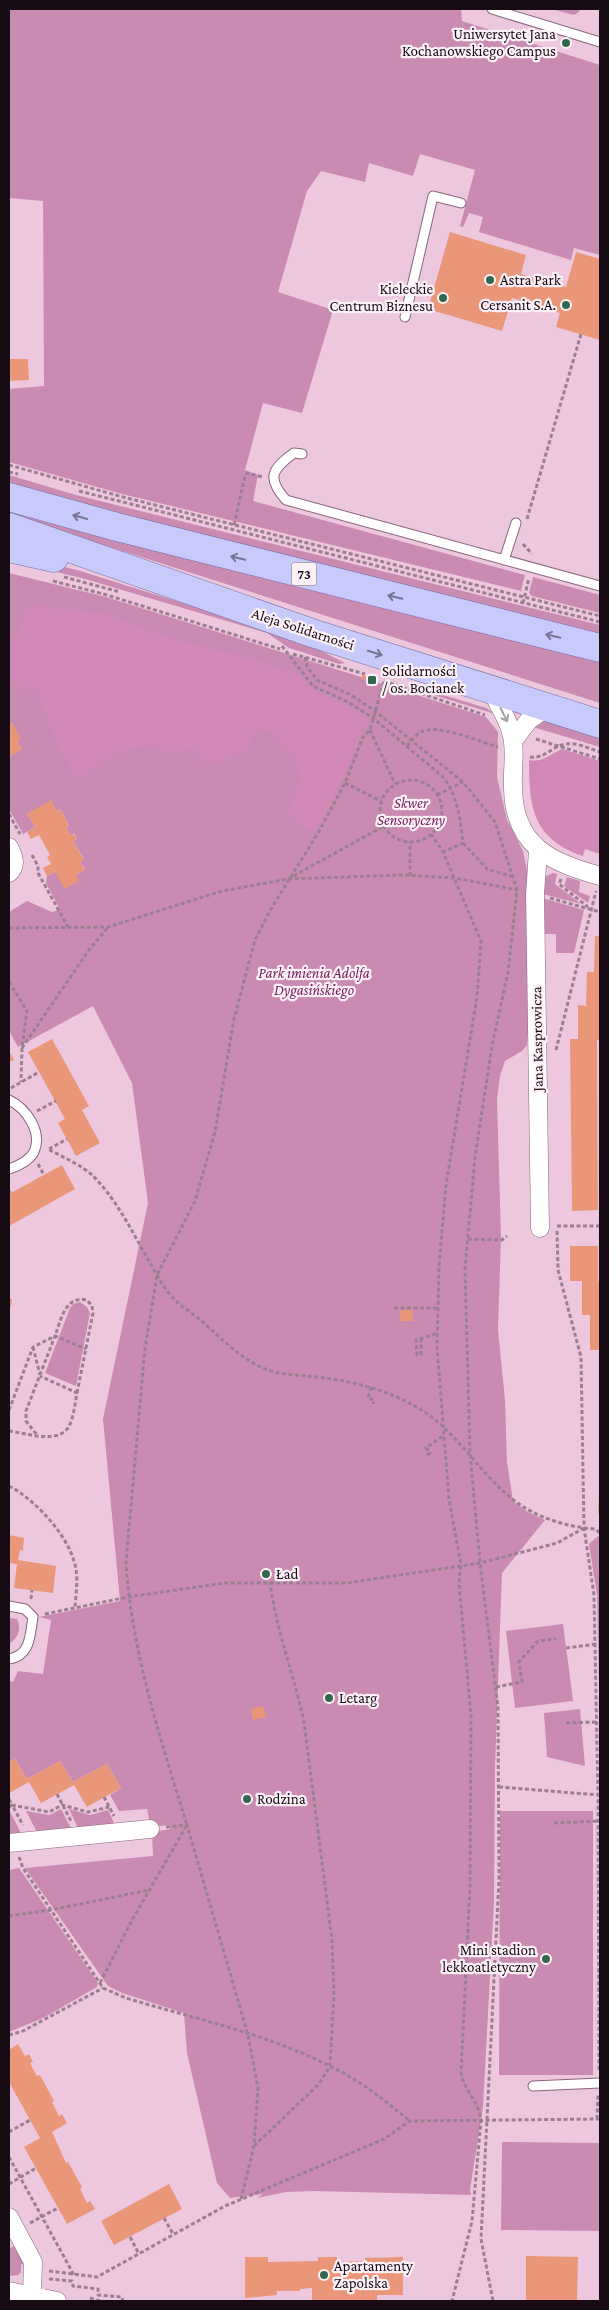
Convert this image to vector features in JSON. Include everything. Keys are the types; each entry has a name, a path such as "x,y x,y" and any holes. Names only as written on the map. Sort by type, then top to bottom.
{"main road":[{"name":"73","path":"16,486 155,537 600,648"},
{"name":"Aleja Solidarności","path":"9,527 312,634 600,724"},
{"path":"9,548 160,580"}],"street":[{"path":"491,690 506,718 515,809 521,826 538,851 564,866 599,881"},
{"path":"509,745 529,720 548,708"},
{"path":"9,873 14,866 16,843"},
{"name":"Jana Kasprowicza","path":"538,851 533,889 548,1227"},
{"path":"18,1842 150,1829"},
{"path":"12,2224 33,2262 41,2286 57,2301"},
{"path":"9,2291 41,2286"}],"lane":[{"path":"492,9 600,42"},
{"path":"405,317 433,196 461,203"},
{"path":"302,454 294,453 280,463 273,476 275,488 286,500 600,586"},
{"path":"504,560 516,523"},
{"path":"9,1100 18,1104 28,1117 34,1131 36,1144 34,1153 29,1158 9,1169"},
{"path":"9,1606 25,1609 33,1617 26,1650 20,1656 9,1659"},
{"path":"533,2086 599,2083"}],"path":[{"path":"526,521 581,334"},
{"path":"9,465 234,525 600,616"},
{"path":"9,472 16,486"},
{"path":"234,525 247,473 274,481"},
{"path":"73,490 600,622"},
{"path":"521,539 524,546 535,556 523,603"},
{"path":"63,576 127,594"},
{"path":"44,579 107,594 280,649"},
{"path":"276,642 292,658 313,686 348,702 373,718 442,776 451,788 458,810 463,843 487,869 513,877 533,889 600,912"},
{"path":"293,654 370,675"},
{"path":"305,657 307,667 318,680 351,695 375,711 463,782 495,822 517,890 508,972 492,1046 475,1157 465,1268 470,1453 480,1563 498,1707 499,1879 481,2239 493,2301"},
{"path":"378,679 492,718"},
{"path":"242,2199 254,2146 258,2088 248,2034 150,1696 128,1596 126,1562 130,1497 145,1348 157,1275 195,1201 215,1132 244,978 255,940 288,879 318,833 345,783 363,737 370,730 384,681"},
{"path":"407,746 422,732 430,729 509,745"},
{"path":"370,730 395,784"},
{"path":"534,738 600,758"},
{"path":"525,756 539,757 559,746 573,743 600,752"},
{"path":"405,780 416,780 425,784 437,796 442,808 441,818 431,834 424,839 410,842 397,839 384,826 380,817 381,801 388,790 395,784 405,780"},
{"path":"437,796 463,782"},
{"path":"345,783 381,801"},
{"path":"9,814 16,843"},
{"path":"288,879 384,826"},
{"path":"431,834 443,852 481,941 477,997 446,1185 439,1266 438,1308 442,1427 452,1522 461,1565 459,1583 471,1716 470,1887 461,2073 462,2082 480,2108 481,2120 476,2152 472,2221 452,2301"},
{"path":"410,842 410,876"},
{"path":"443,852 463,843"},
{"path":"30,853 38,866 39,876 68,927"},
{"path":"39,876 45,872"},
{"path":"562,875 559,884 590,909"},
{"path":"9,928 108,927 222,891 288,879 410,876 455,878 517,890 533,889"},
{"path":"556,1052 590,909 599,881"},
{"path":"22,1048 84,957 108,927"},
{"path":"9,982 27,1011 22,1048 21,1082"},
{"path":"9,1089 39,1072"},
{"path":"28,1117 56,1101"},
{"path":"49,1149 67,1139"},
{"path":"36,1144 49,1149 92,1174 115,1202 157,1275 174,1299 221,1340 257,1365 272,1371 336,1379 371,1387 402,1399 424,1411 470,1453 494,1482 527,1508 564,1524 595,1530 600,1533"},
{"path":"548,1227 557,1217"},
{"path":"548,1227 600,1226"},
{"path":"123,2301 122,2297 98,2295 98,2290 73,2286 72,2281 41,2286 47,2270 97,2277 225,2206 384,2139 410,2121 599,2119 599,1730 597,1722 594,1595 584,1528 581,1357 548,1227"},
{"path":"468,1239 502,1240 507,1236"},
{"path":"9,1431 37,1435 52,1436 66,1431 70,1424 93,1312 92,1306 86,1300 74,1300 68,1304 40,1376 28,1401 26,1421 37,1435"},
{"path":"394,1308 438,1308"},
{"path":"421,1338 421,1354 417,1354 416,1340 421,1338 438,1333"},
{"path":"9,1410 32,1347 55,1336 86,1349"},
{"path":"32,1347 40,1376 77,1393"},
{"path":"371,1387 368,1398 374,1400 373,1404"},
{"path":"427,1455 430,1453 426,1448 443,1436"},
{"path":"9,1486 22,1493 35,1504 68,1546 76,1571 75,1608"},
{"path":"33,1617 128,1596 225,1583 347,1583 480,1563 557,1543 584,1528"},
{"path":"595,1530 600,1529"},
{"path":"254,2146 319,2084 330,2066 334,1994 331,1930 304,1722 298,1691 276,1616 270,1582"},
{"path":"496,1687 522,1682 519,1662 538,1641 556,1639"},
{"path":"566,1648 596,1644"},
{"path":"566,1723 597,1722"},
{"path":"498,1788 599,1795"},
{"path":"57,1794 62,1805"},
{"path":"10,1806 49,1812 62,1805 88,1812 109,1807 104,1798"},
{"path":"9,1799 22,1868 103,1988 126,1998 248,2034 330,2066 382,2099 410,2121"},
{"path":"554,1823 599,1821"},
{"path":"150,1829 187,1825"},
{"path":"100,1983 115,1951 187,1825"},
{"path":"9,1916 51,1910 150,1890"},
{"path":"9,2035 23,2031 103,1988"},
{"path":"9,2132 30,2120"},
{"path":"9,2158 74,2274"},
{"path":"9,2184 36,2168"},
{"path":"12,2224 42,2217 58,2208"},
{"path":"164,2218 173,2234"},
{"path":"130,2237 139,2254"},
{"path":"90,2298 100,2301"}],"green space":[{"path":"9,9 461,9 462,21 600,65 600,255 574,248 571,260 479,232 483,217 469,213 463,227 460,226 475,170 420,154 413,176 369,163 365,182 321,171 307,191 278,292 333,310 302,413 263,403 245,470 258,475 253,501 525,575 521,591 122,494 9,462 9,389 44,386 43,201 9,198"},
{"path":"551,9 580,9 574,15"},
{"path":"9,475 76,495 600,625 600,639 9,487"},
{"path":"9,507 600,660 600,703 9,515"},
{"path":"9,554 77,570 298,639 345,663 339,664 289,648 267,633 85,579 9,560"},
{"name":"Park imienia Adolfa Dygasińskiego","path":"9,573 106,597 361,677 375,684 376,682 486,717 498,732 497,777 507,820 523,851 528,875 529,1015 527,1045 522,1051 505,1061 500,1076 497,1099 501,1237 498,1330 505,1400 507,1462 513,1501 528,1512 545,1520 502,1573 495,1766 494,1902 483,2107 470,2190 471,2195 314,2191 286,2192 257,2198 263,2194 230,2198 217,2183 187,2053 184,2013 122,1993 108,1986 25,1868 153,1856 152,1832 170,1829 169,1825 151,1827 147,1809 119,1811 110,1795 121,1788 107,1764 73,1782 60,1761 27,1779 15,1759 9,1762 9,1681 13,1682 18,1671 43,1674 51,1620 39,1617 120,1601 103,1419 148,1203 132,1083 93,1006 18,1047 9,1031 9,912 27,901 52,912 60,909 46,883 47,876 55,872 76,875 85,869 80,862 84,859 73,841 77,839 74,833 70,835 66,828 69,825 60,809 56,811 51,801 27,814 35,827 23,834 9,809 9,757 22,749 17,741 20,739 12,723 9,724"},
{"path":"533,577 600,595 600,613 532,596 529,593"},
{"path":"424,689 486,708 495,714 424,692"},
{"path":"546,720 600,736 600,747 533,726"},
{"path":"553,873 557,874 555,884 581,904 543,894 544,877"},
{"path":"567,877 580,881 579,892 590,896 588,903 564,886"},
{"path":"542,898 584,910 574,953 556,953 556,934 543,934"},
{"path":"80,1302 87,1307 90,1313 76,1386 45,1373 70,1308 73,1304"},
{"path":"598,1536 600,1539 600,1727 597,1595 589,1544"},
{"path":"9,1618 17,1619 19,1630 17,1636 9,1644"},
{"path":"563,1624 573,1701 515,1708 506,1631"},
{"path":"580,1709 585,1766 547,1757 544,1713"},
{"path":"61,1809 72,1830 38,1834 26,1811 50,1815"},
{"path":"69,1809 90,1815 108,1810 116,1827 80,1832"},
{"path":"9,1810 20,1831 18,1835 9,1836"},
{"name":"Mini stadion lekkoatletyczny","path":"500,1811 593,1811 593,2075 499,2075"},
{"path":"19,1868 98,1983 97,1987 43,2018 9,2032 9,1870"},
{"path":"502,2142 600,2143 600,2231 501,2230"},
{"path":"16,2245 25,2262 21,2265 21,2272 18,2275 9,2276 9,2249"}],"shaded area":[{"path":"29,605 100,613 190,644 250,658 297,674 317,693 350,707 368,719 341,782 315,832 296,822 289,810 302,779 295,759 272,733 258,727 246,751 216,762 202,763 196,745 184,751 170,753 153,745 130,749 112,756 78,780 57,743 36,688 20,690 9,676 9,636 16,636"},
{"path":"562,749 600,761 600,854 585,849 583,856 566,849 553,841 537,820 530,793 529,760 542,759"}],"building":[{"name":"Astra Park","path":"450,232 526,255 521,274 566,287 576,252 600,259 600,340 556,327 560,313 512,298 502,331 428,309"},
{"path":"9,359 28,359 29,380 9,381"},
{"path":"362,675 376,679 374,683 361,678"},
{"path":"12,723 21,739 17,741 22,749 9,757 9,724"},
{"path":"51,800 56,811 60,809 69,825 66,828 70,835 73,833 77,839 73,841 84,860 80,862 85,870 76,875 79,881 65,889 55,872 47,876 43,868 51,864 47,857 50,855 39,835 31,839 27,832 35,827 27,814"},
{"path":"595,936 600,936 600,1040 597,1040 598,1210 572,1211 570,1039 578,1039 578,1005 586,1006 587,972 594,972"},
{"path":"52,1039 89,1106 82,1110 100,1143 76,1156 58,1123 65,1119 28,1052"},
{"path":"9,1051 14,1060 9,1062"},
{"path":"62,1165 75,1189 9,1226 9,1194"},
{"path":"570,1246 598,1246 600,1350 590,1350 590,1315 582,1315 582,1281 570,1281"},
{"path":"9,1299 12,1299 11,1307 9,1307"},
{"path":"400,1310 413,1310 413,1321 400,1321"},
{"path":"599,1493 600,1513 598,1513"},
{"path":"9,1535 24,1538 23,1551 20,1550 18,1560 56,1566 53,1593 14,1588 17,1564 9,1563"},
{"path":"263,1706 266,1717 253,1720 251,1709"},
{"path":"15,1759 27,1779 60,1761 73,1782 107,1764 121,1788 87,1807 74,1785 41,1803 29,1782 9,1793 9,1762"},
{"path":"18,2044 25,2056 29,2054 33,2062 30,2063 37,2076 40,2075 54,2101 52,2102 59,2116 62,2114 67,2123 52,2132 66,2163 68,2162 82,2187 80,2189 87,2203 90,2201 95,2209 67,2224 24,2147 40,2138 9,2082 9,2050"},
{"path":"169,2184 182,2209 114,2245 101,2221"},
{"path":"526,2256 578,2257 577,2301 526,2301"},
{"name":"Apartamenty Zapolska","path":"245,2257 268,2257 268,2262 318,2261 318,2257 337,2257 337,2262 365,2261 365,2258 403,2257 403,2295 377,2295 377,2301 312,2301 312,2288 300,2289 300,2291 277,2291 277,2295 245,2298"}],"place":[{"name":"Uniwersytet Jana Kochanowskiego Campus","path":"566,43"},
{"name":"Astra Park","path":"490,280"},
{"name":"Kieleckie Centrum Biznesu","path":"443,298"},
{"name":"Cersanit S.A.","path":"566,305"},
{"name":"Solidarności / os. Bocianek","path":"372,680"},
{"name":"Ład","path":"266,1574"},
{"name":"Letarg","path":"329,1698"},
{"name":"Rodzina","path":"247,1799"},
{"name":"Mini stadion lekkoatletyczny","path":"546,1959"},
{"name":"Apartamenty Zapolska","path":"324,2275"}],"park label":[{"name":"Skwer Sensoryczny","path":"411,812"}]}
